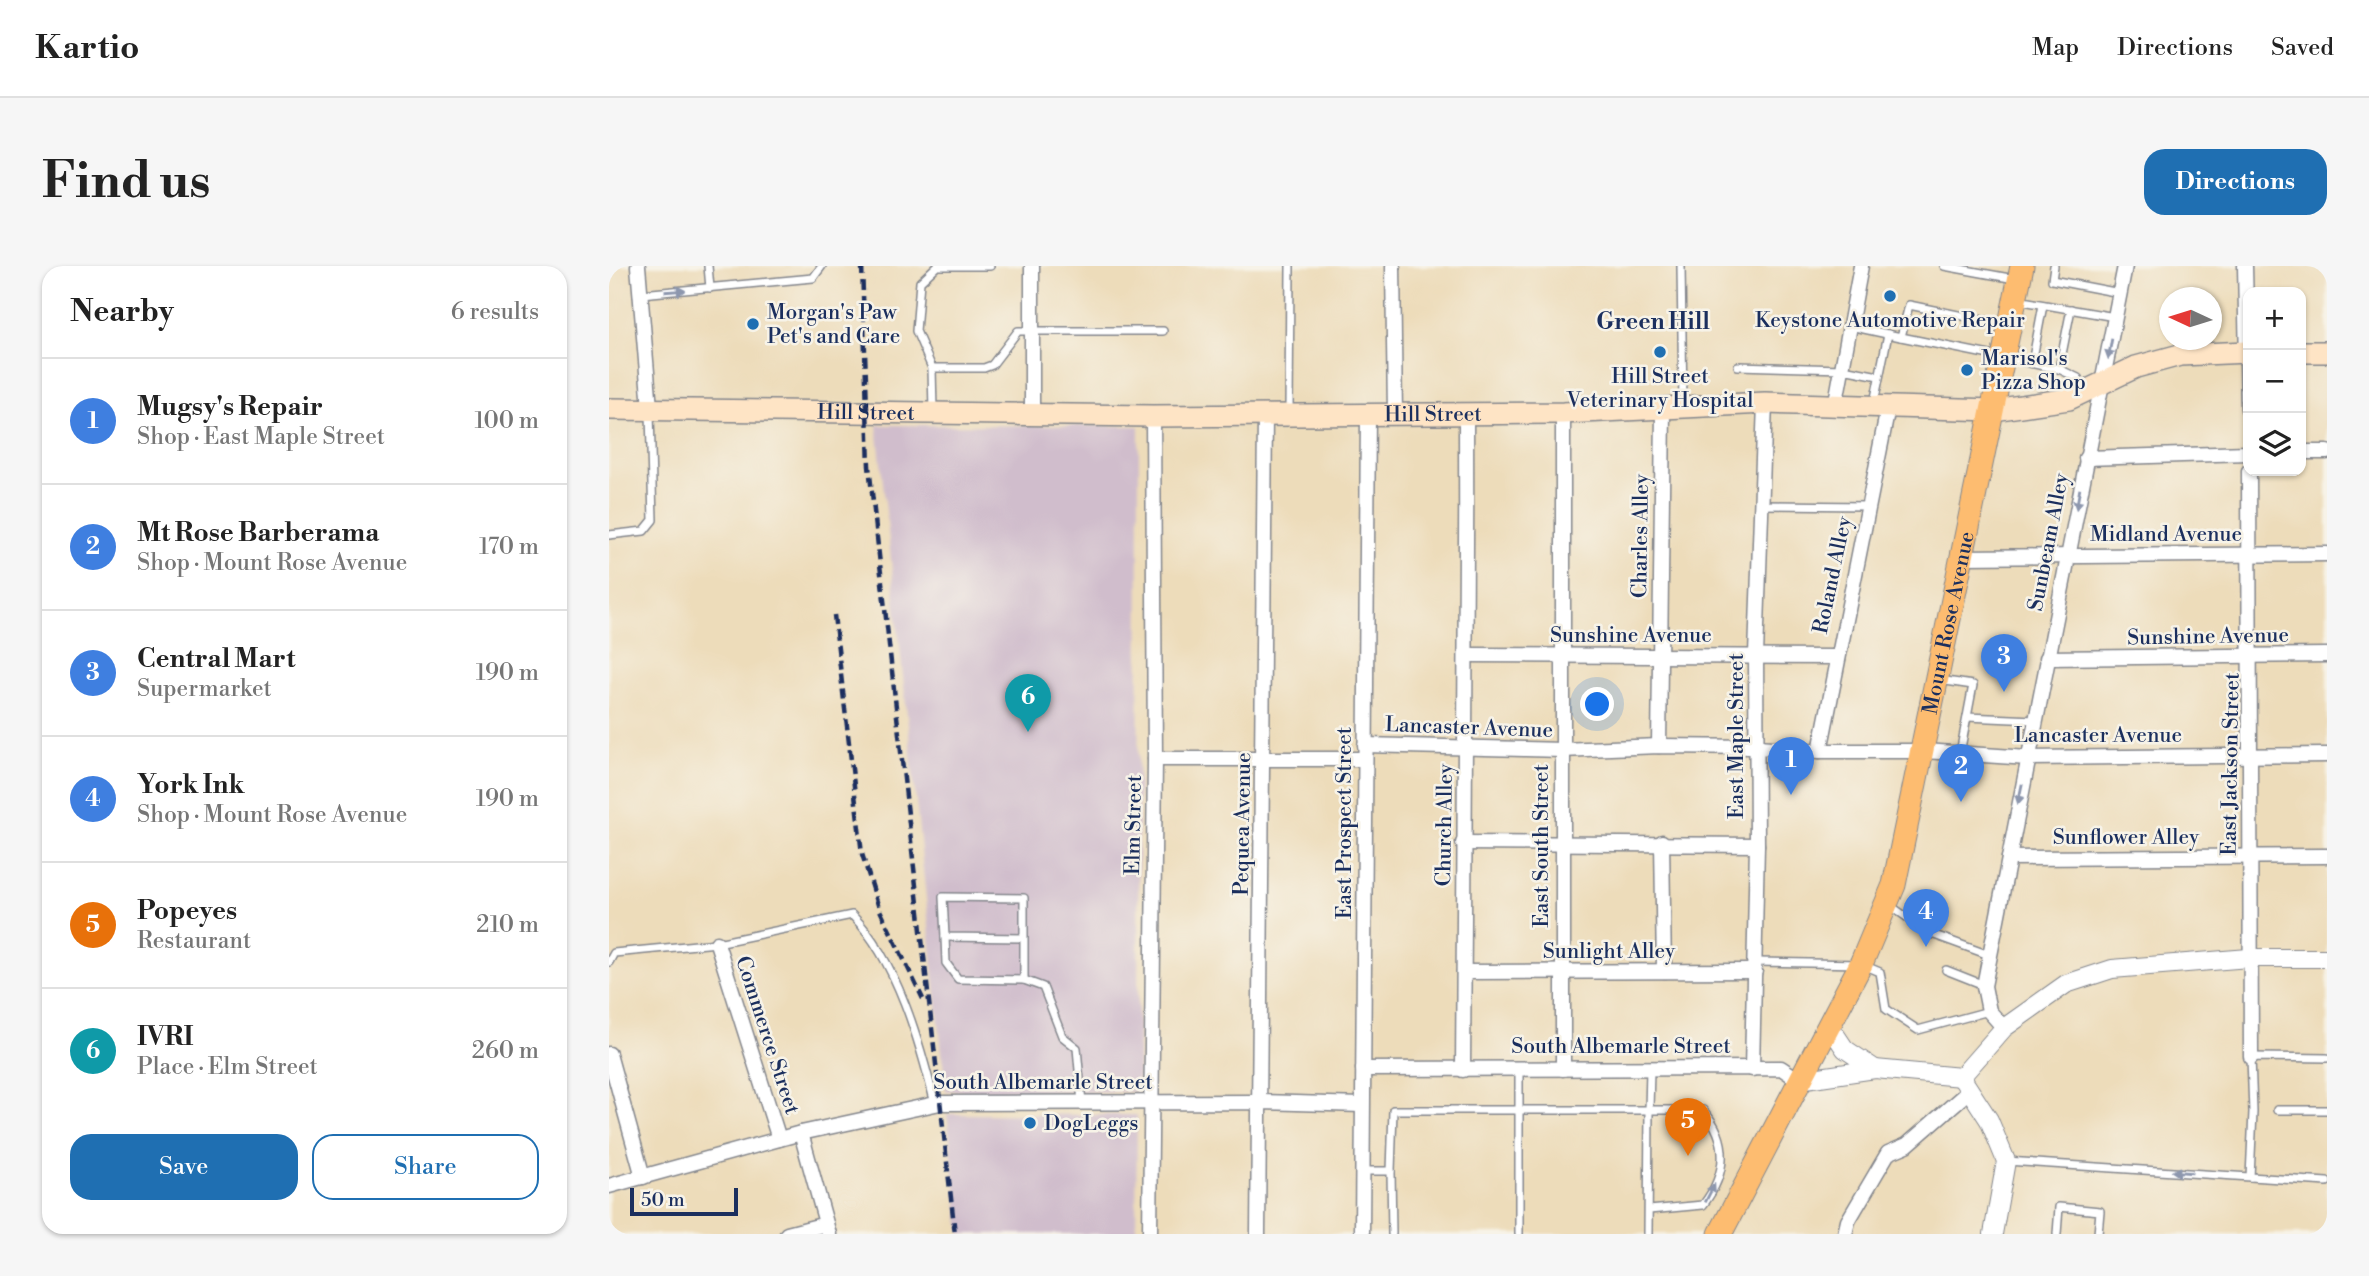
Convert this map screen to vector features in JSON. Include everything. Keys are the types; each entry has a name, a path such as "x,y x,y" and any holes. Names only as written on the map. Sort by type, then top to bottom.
{"main road":[{"name":"Mount Rose Avenue","path":"1720,1234 1861,964 1894,885 1939,680 2019,282"},
{"name":"Hill Street","path":"609,409 1153,416 1368,412 1563,413 1673,410 1765,403 1994,410 2039,406 2095,388 2136,367 2180,355 2243,352"},
{"path":"2306,352 2327,352"}],"street":[{"path":"638,266 650,408"},
{"path":"1032,266 1032,413"},
{"path":"1392,266 1395,414"},
{"path":"1835,407 1861,266"},
{"name":"Sunbeam Alley","path":"2004,1028 1990,1011 1984,986 2068,555 2086,458 2095,388 2116,317 2125,266"},
{"path":"2245,266 2248,350"},
{"name":"East Maple Street","path":"1752,1069 1757,845 1756,655 1765,403"},
{"name":"Roland Alley","path":"1820,751 1836,657 1868,506 1880,407"},
{"name":"Charles Alley","path":"1659,746 1658,656 1673,410"},
{"name":"East Prospect Street","path":"1362,1234 1368,412"},
{"name":"Church Alley","path":"1463,1070 1463,843 1467,746 1466,413"},
{"name":"East South Street","path":"1563,413 1563,1069"},
{"name":"Pequea Avenue","path":"1258,1234 1265,414"},
{"name":"Elm Street","path":"1150,1234 1155,759 1153,416"},
{"path":"2306,452 2327,452"},
{"path":"2086,458 2243,453"},
{"name":"East Jackson Street","path":"2249,476 2252,657 2249,958 2251,1057"},
{"name":"Midland Avenue","path":"1964,557 2327,554"},
{"name":"Sunshine Avenue","path":"1467,655 1836,657"},
{"name":"Sunshine Avenue","path":"2047,659 2327,655"},
{"name":"Lancaster Avenue","path":"1155,759 1264,758 1467,746 1562,750 1659,746 1757,747 1820,751 1924,751 2028,758 2327,755"},
{"path":"1463,843 1662,842 1757,845"},
{"path":"1662,842 1664,971"},
{"name":"Sunflower Alley","path":"2008,858 2327,856"},
{"name":"Commerce Street","path":"717,943 779,1139"},
{"path":"1845,1234 1848,1221 1888,1153 1907,1145 1965,1084 2004,1028 2066,984 2112,969 2249,958 2327,958"},
{"name":"Sunlight Alley","path":"1464,972 1664,971 1755,967"},
{"name":"South Albemarle Street","path":"1829,1025 1845,1049 1875,1069"},
{"path":"609,1054 643,1177"},
{"name":"South Albemarle Street","path":"1363,1069 1781,1068 1800,1080 1875,1069 1965,1084"},
{"path":"1965,1084 1990,1120 2006,1161 1993,1234"},
{"name":"South Albemarle Street","path":"609,1186 801,1133 935,1104 1259,1102 1362,1105"},
{"name":"Commerce Street","path":"801,1133 828,1229"},
{"path":"787,1234 828,1229"}],"lane":[{"path":"709,266 710,288"},
{"path":"641,294 813,278 822,266"},
{"path":"933,412 932,368 916,331 920,282 937,266 990,266"},
{"path":"1289,413 1290,266"},
{"path":"1673,410 1681,266"},
{"path":"1944,266 2019,282 2043,305 2116,317"},
{"path":"2054,266 2052,279 2120,293"},
{"path":"1901,337 1909,305 2011,326"},
{"path":"2032,363 2043,305"},
{"path":"2059,369 2071,309"},
{"path":"1850,326 2059,369 2095,388"},
{"path":"932,368 983,368 992,365 1000,357 1013,334 1032,330 1163,331"},
{"path":"1880,407 1879,376 1888,334"},
{"path":"1738,366 1843,369 1879,376"},
{"path":"609,535 644,531 653,520 650,408"},
{"path":"1761,505 1868,506"},
{"path":"1939,680 1973,685 1960,753"},
{"path":"1967,717 2035,720"},
{"path":"1024,980 1024,898 943,897 946,963 958,979 1024,980 1043,987 1062,1036 1077,1048 1082,1104"},
{"path":"1887,903 1929,933 1990,956"},
{"path":"609,962 614,953 717,943 852,915 870,932 902,1000 925,1061 935,1104"},
{"path":"944,937 1024,937"},
{"path":"1755,967 1861,964 1880,972 1886,1009 1918,1030 1990,1011"},
{"path":"1946,970 1984,986"},
{"path":"2250,1177 2253,1112 2251,1057 2327,1058"},
{"path":"1518,1234 1519,1069"},
{"path":"1648,1234 1650,1069"},
{"path":"1392,1234 1393,1110 1703,1110 1722,1139 1724,1163 1703,1205 1649,1210"},
{"path":"2277,1110 2327,1110"},
{"path":"2006,1161 2327,1182"},
{"path":"1362,1171 1391,1171"},
{"path":"2057,1234 2059,1207 2100,1211 2098,1234"}],"shaded area":[{"path":"877,425 1139,426 1138,1092 946,1091"},
{"path":"947,1114 1137,1115 1136,1234 961,1234"}],"railway":[{"path":"862,266 869,466 955,1234"},
{"path":"834,615 862,854 879,908 923,999"}],"place":[{"name":"Keystone Automotive Repair","path":"1890,296"},
{"name":"Morgan's Paw Pet's and Care","path":"753,324"},
{"name":"Hill Street Veterinary Hospital","path":"1660,352"},
{"name":"Marisol's Pizza Shop","path":"1967,370"},
{"name":"Central Mart","path":"2004,692"},
{"name":"IVRI","path":"1028,732"},
{"name":"Mugsy's Repair","path":"1791,795"},
{"name":"Mt Rose Barberama","path":"1961,802"},
{"name":"York Ink","path":"1926,947"},
{"name":"DogLeggs","path":"1030,1123"},
{"name":"Popeyes","path":"1688,1156"}],"district":[{"name":"Green Hill","path":"1653,321"}]}
